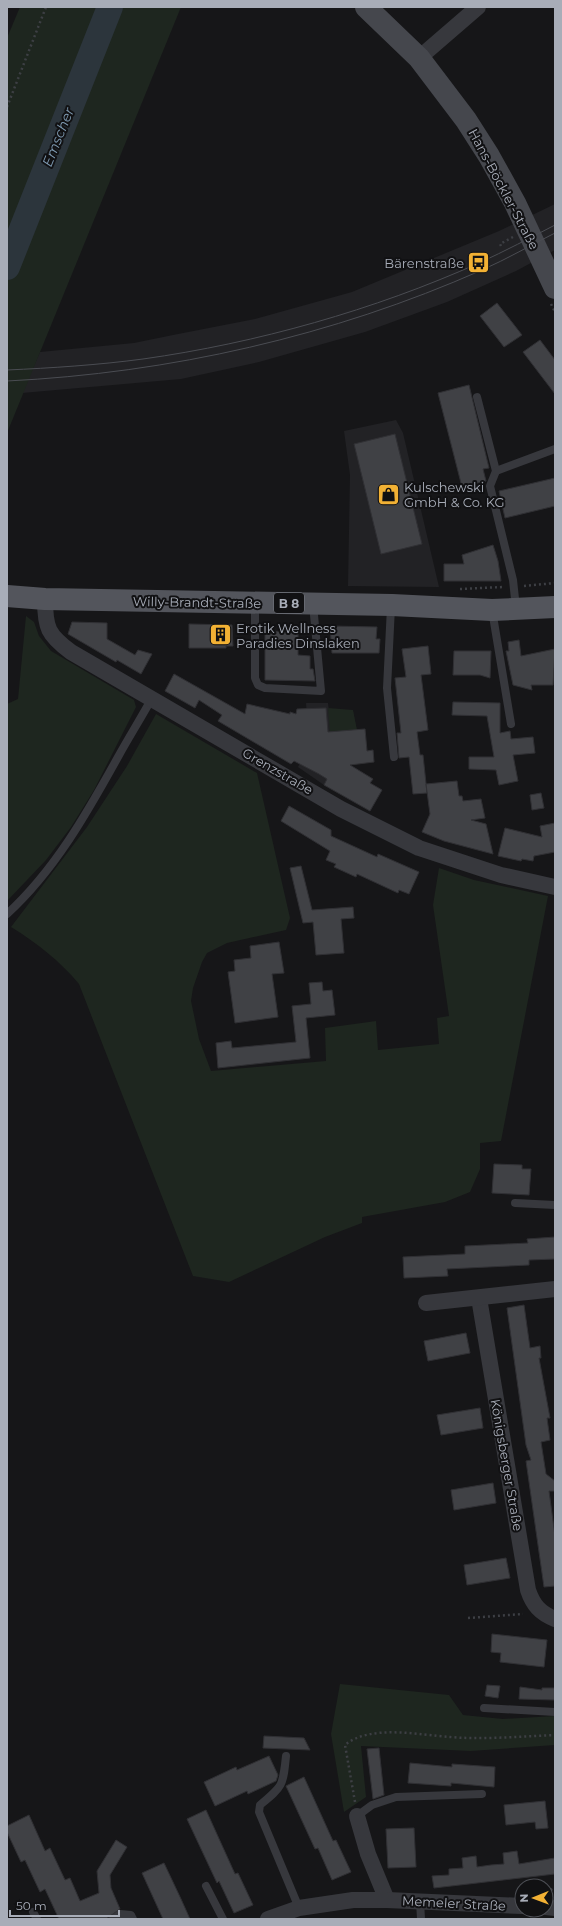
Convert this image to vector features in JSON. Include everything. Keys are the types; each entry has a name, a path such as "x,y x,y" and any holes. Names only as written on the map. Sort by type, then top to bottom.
{"main road":[{"name":"Hans-Böckler-Straße","path":"366,7 419,58 466,120 489,156 515,203 555,288"},
{"name":"B 8","path":"392,605 515,603 555,594"},
{"name":"Willy-Brandt-Straße","path":"7,596 45,599 392,605 492,610 515,603 555,607"}],"street":[{"path":"419,58 478,7"},
{"name":"Grenzstraße","path":"45,599 45,614 48,629 54,640 71,652 341,809 418,848 493,873 555,887"},
{"path":"426,1303 555,1289"},
{"name":"Königsberger Straße","path":"479,1298 528,1590 532,1601 539,1610"},
{"path":"539,1610 555,1619"},
{"name":"Memeler Straße","path":"357,1816 368,1854 387,1900"},
{"name":"Memeler Straße","path":"268,1919 299,1908 346,1901 387,1900 514,1906"}],"lane":[{"path":"477,397 496,471 490,486 513,580 515,603"},
{"path":"496,471 555,449"},
{"path":"255,603 255,678 258,685 265,688 320,691 313,603"},
{"path":"392,605 387,688 394,757"},
{"path":"492,610 511,724"},
{"path":"7,914 18,904 49,867 83,821 152,698"},
{"path":"515,1203 555,1205"},
{"path":"484,1708 555,1712"},
{"path":"286,1756 284,1775 280,1788 260,1805 259,1812 299,1908"},
{"path":"357,1816 372,1805 396,1797 482,1794"},
{"path":"206,1886 223,1919"},
{"path":"420,1901 421,1919"},
{"path":"112,1919 120,1914 131,1915 133,1919"}],"path":[{"path":"7,107 46,7"},
{"path":"468,1618 528,1614 539,1610"},
{"path":"357,1816 345,1745 350,1741 364,1735 386,1733 495,1738 555,1735"}],"shaded area":[{"path":"20,7 181,7 7,433 7,38"},
{"path":"555,204 555,250 516,271 447,302 365,332 259,362 181,379 22,393 40,352 134,343 255,319 352,292 499,231"},
{"path":"396,420 403,433 439,587 348,586 350,475 344,431"},
{"path":"26,616 34,622 39,636 51,651 134,700 136,707 94,790 71,827 46,860 7,901 7,704 18,699"},
{"path":"306,703 328,703 335,766 324,785 298,767 309,747"},
{"path":"328,708 353,710 357,730 330,732"},
{"path":"156,714 257,773 290,918 286,930 227,943 207,953 202,962 193,988 191,1001 199,1039 211,1071 326,1061 325,1028 376,1021 378,1050 439,1044 437,1018 449,1016 433,905 439,868 474,880 548,896 501,1141 480,1143 480,1169 470,1192 445,1202 362,1217 362,1223 325,1237 229,1282 193,1276 79,984 48,953 11,927 87,827 127,766"},
{"path":"340,1684 449,1695 463,1715 503,1719 555,1716 555,1745 471,1751 361,1746 366,1797 344,1812 331,1734"}],"building":[{"path":"497,303 522,335 504,347 480,316"},
{"path":"540,340 555,360 555,394 523,352"},
{"path":"469,385 489,468 483,469 486,481 462,487 438,393"},
{"name":"Kulschewski GmbH & Co. KG","path":"395,434 422,544 381,554 354,444"},
{"path":"555,478 555,506 505,518 499,491"},
{"path":"493,545 498,561 501,581 444,581 444,564 464,564 462,555"},
{"path":"72,622 107,623 107,639 135,655 138,650 152,654 141,674 117,660 116,662 68,634"},
{"path":"189,624 232,625 233,646 226,646 226,648 189,648"},
{"path":"330,626 377,627 376,639 380,639 379,653 332,653"},
{"path":"265,631 298,632 298,655 310,656 310,669 313,669 315,681 265,680"},
{"path":"519,640 521,656 555,649 553,685 531,685 532,690 513,685 506,651 509,651 508,642"},
{"path":"428,646 431,674 421,675 428,730 417,732 420,755 423,755 427,793 413,794 409,757 399,758 397,733 401,733 395,678 406,677 402,649"},
{"path":"454,651 491,651 490,678 480,675 453,675"},
{"path":"174,674 245,714 247,704 290,714 290,712 296,714 297,709 326,708 328,732 365,729 367,751 373,750 374,762 350,765 373,779 370,783 382,790 370,811 324,785 327,779 319,774 294,761 291,764 218,721 222,715 199,700 195,708 165,691"},
{"path":"453,702 500,703 500,733 510,731 511,739 533,737 535,753 513,755 518,781 499,785 496,770 469,769 469,757 494,757 487,716 452,715"},
{"path":"457,781 459,796 462,796 463,801 481,799 485,818 471,820 486,824 493,854 444,841 422,832 430,814 426,784"},
{"path":"541,793 544,808 532,810 530,795"},
{"path":"289,806 331,830 331,836 377,857 378,854 419,872 409,894 399,890 398,893 357,874 356,877 334,867 336,864 326,860 330,851 281,821"},
{"path":"555,823 555,852 534,856 533,861 522,859 521,861 498,856 505,828 542,837 540,826"},
{"path":"301,866 312,910 353,907 354,918 341,919 344,953 316,955 313,922 303,923 290,868"},
{"path":"279,942 284,973 272,974 278,1017 235,1023 228,972 235,971 234,960 251,958 250,946"},
{"path":"322,982 323,991 332,990 335,1015 306,1018 310,1058 218,1068 216,1043 231,1041 232,1048 296,1042 292,1006 311,1004 309,983"},
{"path":"494,1164 522,1165 522,1169 531,1169 529,1195 492,1193"},
{"path":"555,1237 555,1259 529,1260 529,1265 447,1269 448,1276 404,1278 403,1257 465,1254 465,1246 528,1243 527,1239"},
{"path":"524,1305 530,1348 540,1346 541,1358 539,1358 550,1418 547,1418 550,1440 541,1442 546,1474 555,1481 555,1491 549,1491 555,1536 555,1586 544,1587 526,1461 531,1460 526,1445 507,1308"},
{"path":"466,1333 470,1353 428,1361 424,1341"},
{"path":"480,1408 483,1428 441,1435 437,1415"},
{"path":"493,1483 496,1503 454,1510 451,1490"},
{"path":"506,1558 510,1578 467,1585 464,1565"},
{"path":"492,1634 547,1640 544,1667 500,1662 501,1653 491,1652"},
{"path":"487,1685 500,1686 498,1698 485,1696"},
{"path":"520,1687 542,1690 542,1688 555,1688 555,1700 519,1699"},
{"path":"264,1736 304,1738 310,1750 263,1748"},
{"path":"379,1748 384,1795 373,1799 367,1749"},
{"path":"269,1756 278,1775 276,1781 248,1794 247,1791 215,1806 204,1782 236,1767 237,1770"},
{"path":"410,1763 452,1767 452,1764 495,1767 494,1787 451,1783 451,1786 408,1783"},
{"path":"304,1777 333,1841 336,1840 351,1872 332,1880 318,1848 315,1849 286,1786"},
{"path":"545,1801 548,1828 536,1829 535,1822 506,1825 504,1805"},
{"path":"206,1810 235,1874 238,1873 253,1905 234,1913 219,1881 217,1883 187,1819"},
{"path":"29,1815 45,1851 50,1848 65,1880 70,1878 80,1901 99,1893 97,1871 116,1840 127,1847 110,1875 111,1888 120,1909 106,1919 59,1919 45,1889 40,1892 25,1860 21,1862 7,1832 7,1826"},
{"path":"414,1828 416,1867 388,1868 386,1829"},
{"path":"517,1851 519,1864 555,1858 555,1874 434,1888 432,1876 449,1875 449,1869 463,1868 462,1858 476,1856 477,1867 504,1864 503,1853"},
{"path":"164,1863 190,1919 163,1919 142,1873"}],"waterway":[{"name":"Emscher","path":"7,267 110,7"}],"tram line":[{"path":"7,370 75,366 143,359 229,344 314,323 398,296 439,280 479,263 555,225"},
{"path":"7,381 68,377 129,370 190,360 309,332 368,314 425,293 491,266 555,233"}],"place":[{"name":"Bärenstraße","path":"479,263"},
{"name":"Kulschewski GmbH & Co. KG","path":"388,494"},
{"name":"Erotik Wellness Paradies Dinslaken","path":"220,635"}]}
